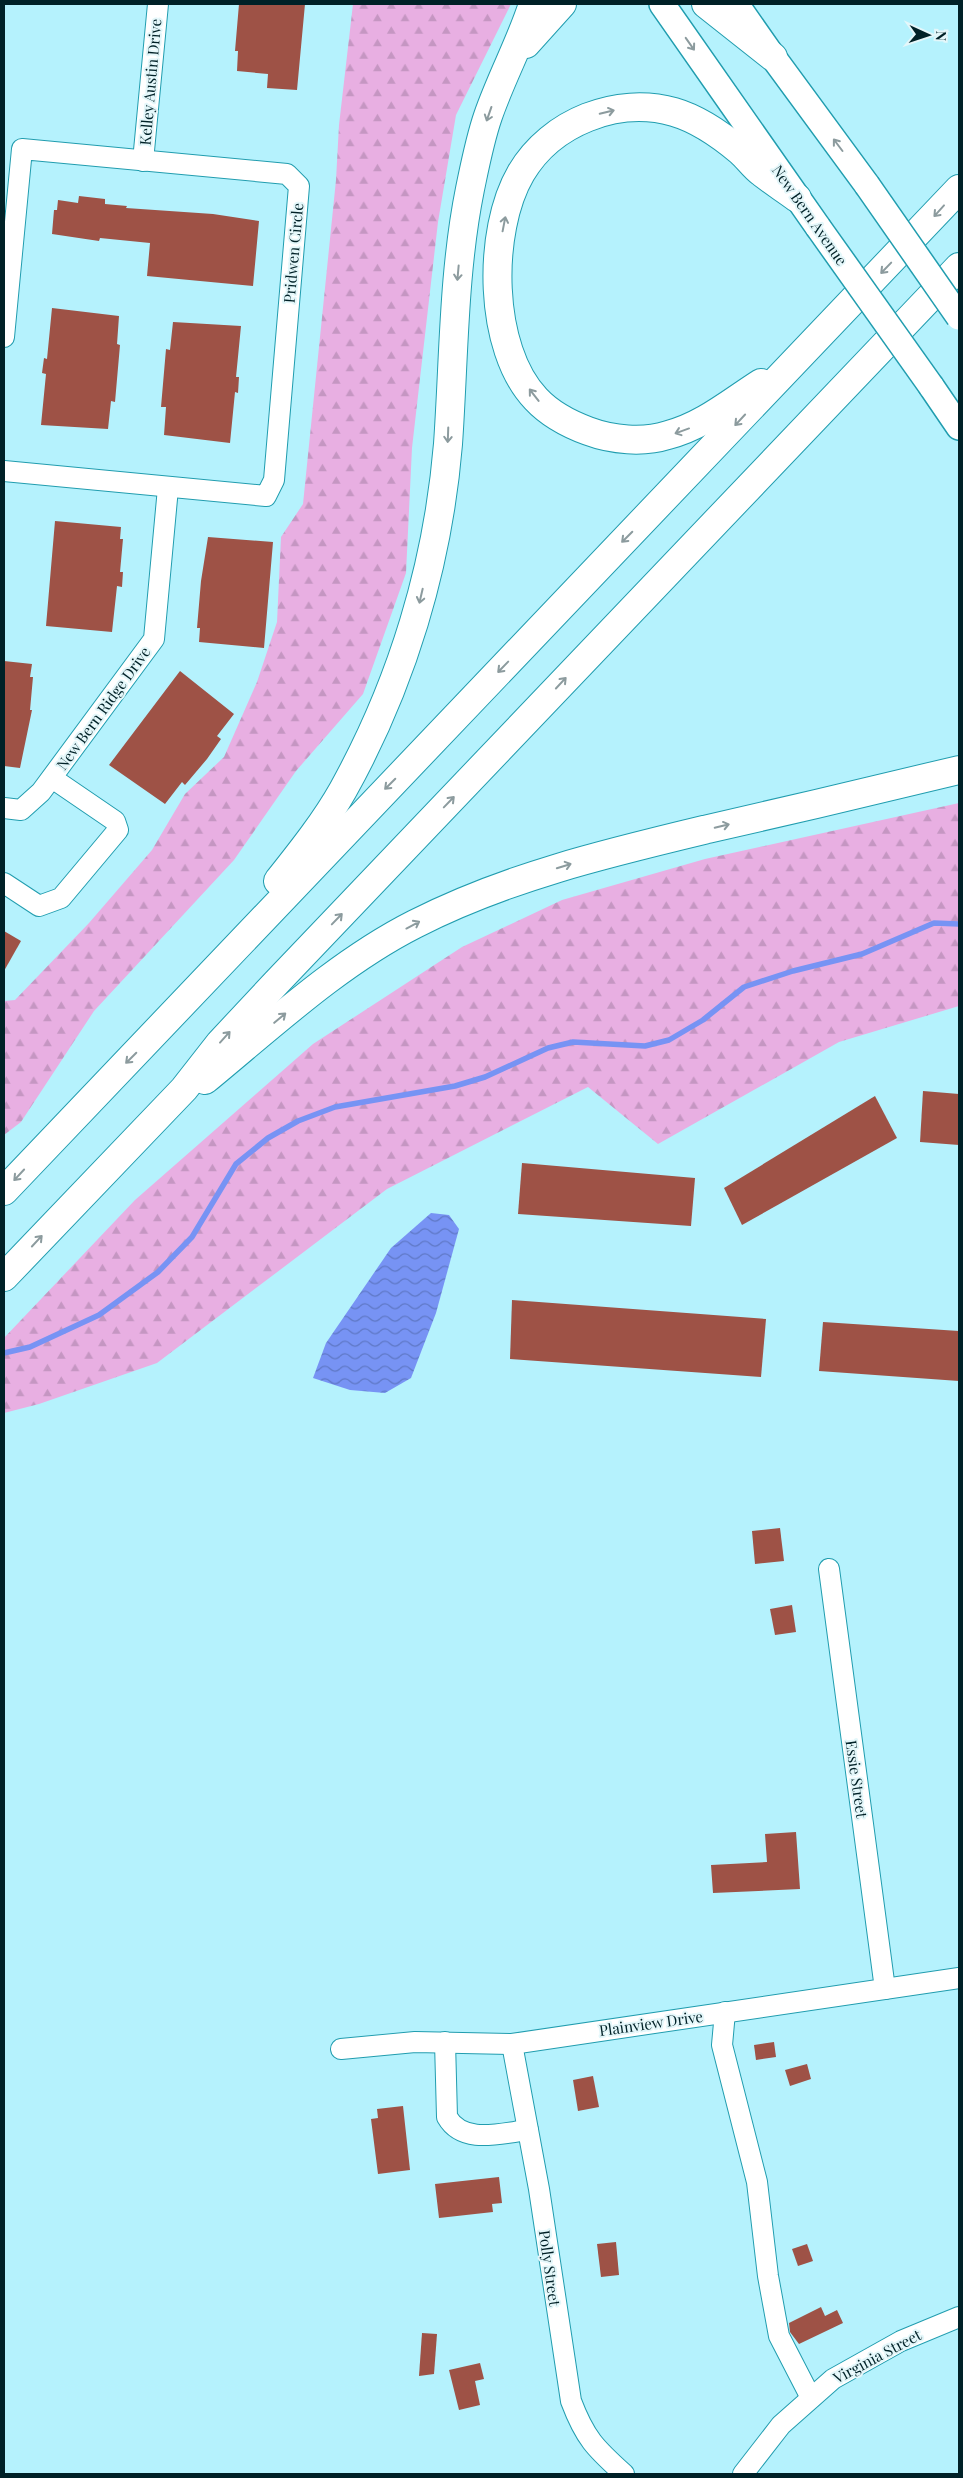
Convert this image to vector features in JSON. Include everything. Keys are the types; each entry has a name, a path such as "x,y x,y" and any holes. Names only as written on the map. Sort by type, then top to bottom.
{"highway":[{"path":"164,1022 318,828 342,790 364,748 381,713 405,652 432,553 444,479 459,265 470,188 488,117 533,4"},
{"path":"507,69 541,25 562,4"},
{"path":"706,4 772,57"},
{"path":"798,198 759,171 741,152 693,119 653,108 630,107 585,117 549,139 521,173 506,212 498,260 498,287 506,343 522,379 535,398 547,409 580,429 604,437 652,438 688,429 798,359"},
{"path":"4,1191 959,189"},
{"path":"4,1277 184,1089 220,1043 276,983 959,266"},
{"path":"135,1139 338,973 372,948 416,923 525,878 613,852 959,770"}],"main road":[{"name":"New Bern Avenue","path":"662,4 959,427"},
{"path":"736,4 772,57 867,185 959,317"}],"street":[{"name":"Kelley Austin Drive","path":"143,161 158,4"},
{"name":"Pridwen Circle","path":"4,337 22,149 287,174 299,186 274,480 266,496 4,471"},
{"name":"New Bern Ridge Drive","path":"4,808 21,810 41,792 154,638 168,488"},
{"name":"New Bern Ridge Drive","path":"4,883 39,906 61,898 118,830 115,821 52,778"},
{"name":"Essie Street","path":"829,1569 885,1989"},
{"name":"Plainview Drive","path":"340,2049 415,2042 512,2044 959,1978"},
{"path":"725,2012 722,2045 757,2182 768,2276 779,2336 811,2398"},
{"path":"445,2042 447,2117 453,2126 476,2136 528,2130"},
{"name":"Polly Street","path":"512,2044 528,2130 571,2401 582,2429 598,2451 624,2474"},
{"name":"Virginia Street","path":"743,2474 781,2425 833,2379 901,2340 959,2316"}],"green space":[{"path":"353,4 511,4 456,115 438,222 412,448 406,573 363,694 296,771 234,860 94,1011 21,1122 4,1135 4,1001 15,1000 89,923 152,850 185,794 224,757 257,682 277,622 281,537 303,504 336,180 339,125"},
{"path":"959,803 959,1006 839,1042 658,1144 588,1087 387,1189 157,1363 39,1404 4,1413 4,1338 135,1200 313,1044 462,947 562,900 705,859"}],"water":[{"path":"431,1213 449,1215 459,1229 436,1313 411,1378 385,1393 350,1390 313,1378 326,1343 391,1248"}],"building":[{"path":"239,4 305,4 297,90 267,88 268,74 237,71 238,51 235,51"},
{"path":"79,196 105,199 105,204 127,206 126,208 213,214 259,221 253,286 147,276 150,243 100,238 99,241 52,234 54,210 57,210 58,200 78,203"},
{"path":"52,308 119,316 117,344 120,345 115,402 111,401 108,429 41,425 46,374 42,373 44,358 47,359"},
{"path":"173,322 241,326 236,377 239,377 238,393 235,392 230,443 164,435 166,407 161,407 166,349 170,350"},
{"path":"55,521 121,527 120,539 123,539 120,572 123,572 122,587 117,586 112,632 46,626"},
{"path":"208,537 273,542 264,648 199,642 200,628 197,628 201,581"},
{"path":"4,661 32,664 30,677 33,677 30,710 32,710 20,768 4,766"},
{"path":"180,671 234,714 217,736 221,739 207,759 185,785 182,782 165,804 109,765"},
{"path":"4,931 21,941 4,971"},
{"path":"923,1091 959,1094 959,1145 920,1142"},
{"path":"875,1096 897,1138 742,1225 724,1188"},
{"path":"522,1163 695,1178 691,1226 518,1214"},
{"path":"512,1300 766,1319 761,1377 510,1359"},
{"path":"823,1322 959,1331 959,1381 819,1371"},
{"path":"780,1528 784,1561 755,1564 752,1531"},
{"path":"792,1605 796,1632 775,1635 770,1609"},
{"path":"796,1832 800,1889 713,1893 711,1865 767,1862 765,1834"},
{"path":"774,2042 776,2057 756,2060 754,2045"},
{"path":"807,2064 811,2079 790,2086 785,2070"},
{"path":"593,2076 599,2107 578,2111 573,2080"},
{"path":"403,2106 410,2170 378,2174 371,2119 378,2118 377,2109"},
{"path":"499,2177 502,2203 492,2204 493,2212 439,2218 435,2184"},
{"path":"616,2242 619,2275 601,2277 597,2244"},
{"path":"807,2244 813,2261 798,2266 792,2249"},
{"path":"821,2307 825,2316 837,2310 843,2323 799,2344 790,2332 789,2323"},
{"path":"422,2333 437,2334 434,2374 419,2376"},
{"path":"480,2363 484,2379 475,2381 480,2405 459,2410 449,2370"}],"waterway":[{"path":"4,1353 30,1347 99,1315 158,1272 192,1237 236,1164 268,1138 298,1121 335,1107 455,1086 485,1077 548,1048 573,1042 645,1046 669,1040 703,1020 744,987 793,971 862,954 934,923 959,924"}]}
